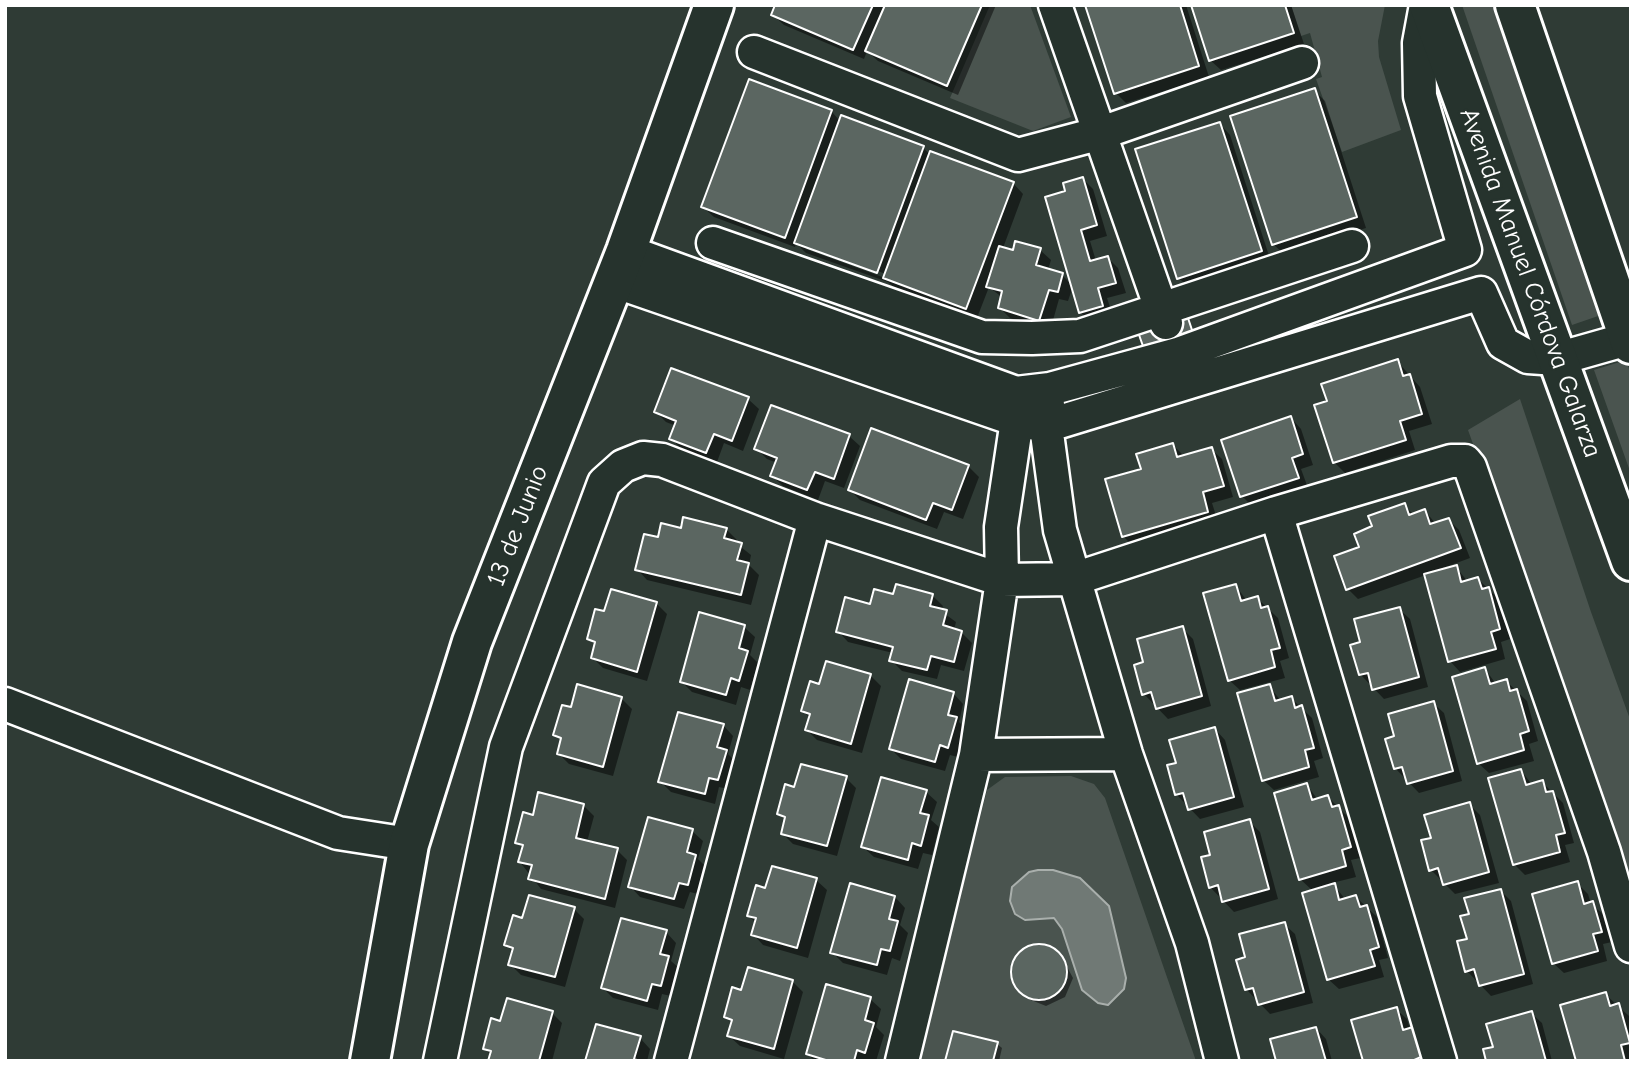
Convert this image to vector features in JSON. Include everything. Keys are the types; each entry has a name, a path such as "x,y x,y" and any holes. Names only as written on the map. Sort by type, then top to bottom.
{"main road":[{"name":"13 de Junio","path":"370,1061 409,844 472,642 620,266 714,5"},
{"name":"Avenida Manuel Córdova Galarza","path":"1427,5 1631,561"},
{"path":"1515,5 1630,340"}],"street":[{"path":"1055,5 1169,331"},
{"path":"1427,5 1419,43 1420,96 1465,250 1503,343 1528,358 1558,359 1630,340"},
{"path":"754,52 1018,155 1101,133 1302,63"},
{"path":"713,243 982,337 1080,336 1169,331 1465,250"},
{"path":"902,1061 976,755 1002,580 1001,527 1026,413 1050,390 1352,246"},
{"path":"620,266 1026,413 1481,293"},
{"path":"1026,413 1126,754 1192,943 1222,1061"},
{"path":"440,1061 506,747 604,483 623,466 643,458 662,460 815,519 1002,580 1074,579 1276,513 1451,461 1465,461 1470,467 1604,852 1631,946"},
{"path":"1276,513 1440,1061"},
{"path":"671,1061 815,519"},
{"path":"5,705 338,834 409,844"},
{"path":"976,755 1126,754"}],"shaded area":[{"path":"990,5 1030,5 1071,117 1033,131 950,98"},
{"path":"1291,5 1385,5 1378,41 1379,57 1401,130 1342,152 1316,79 1322,77 1310,33 1301,36"},
{"path":"1462,5 1493,5 1604,314 1572,325"},
{"path":"1626,360 1631,375 1631,474 1594,370"},
{"path":"1520,399 1631,722 1631,885 1468,430"},
{"path":"1071,776 1094,784 1105,798 1196,1061 919,1061 987,790 1005,777"},
{"path":"1053,870 1080,878 1109,906 1126,978 1124,989 1108,1005 1098,1003 1082,990 1062,929 1054,918 1025,920 1015,914 1010,901 1012,887 1029,872"}],"building":[{"path":"775,5 873,5 853,50 771,15"},
{"path":"885,5 982,5 947,86 865,51"},
{"path":"1085,5 1180,5 1199,66 1114,94"},
{"path":"1191,5 1285,5 1294,33 1209,61"},
{"path":"749,79 832,110 785,238 701,207"},
{"path":"1315,88 1357,217 1272,245 1230,116"},
{"path":"841,115 924,146 877,273 794,243"},
{"path":"1220,122 1262,251 1177,279 1135,149"},
{"path":"930,151 1014,182 966,309 883,278"},
{"path":"1083,177 1097,225 1081,230 1090,261 1108,256 1116,283 1098,288 1103,306 1079,313 1045,197 1065,191 1063,183"},
{"path":"1015,241 1041,248 1036,265 1063,273 1058,292 1049,290 1039,321 998,308 1002,291 986,287 999,246 1013,250"},
{"path":"1187,315 1193,333 1144,349 1138,332"},
{"path":"1398,359 1403,376 1410,374 1422,414 1400,421 1406,440 1333,463 1314,405 1327,401 1321,384"},
{"path":"671,368 749,397 732,441 714,434 706,453 669,439 676,421 654,412"},
{"path":"771,405 850,434 834,479 815,472 807,490 770,476 777,458 754,449"},
{"path":"1291,416 1303,454 1292,458 1299,478 1240,497 1221,440"},
{"path":"871,428 969,465 952,510 933,503 926,520 848,490"},
{"path":"1173,443 1177,457 1212,447 1224,486 1203,492 1208,512 1122,537 1105,479 1141,469 1136,454"},
{"path":"1405,503 1409,515 1425,509 1430,524 1449,518 1461,548 1346,590 1334,556 1359,547 1354,534 1372,526 1368,516"},
{"path":"683,517 727,528 724,538 742,543 737,560 749,563 741,595 635,570 644,534 658,537 661,523 681,528"},
{"path":"1457,565 1461,582 1478,577 1482,589 1489,587 1500,629 1491,632 1496,649 1448,662 1424,574"},
{"path":"896,584 933,594 930,606 947,610 943,625 962,631 954,662 931,656 927,670 889,661 893,647 836,632 845,597 870,604 874,589 893,594"},
{"path":"1236,584 1241,601 1258,596 1261,608 1268,606 1280,648 1271,650 1275,667 1228,681 1203,593"},
{"path":"611,589 657,602 637,672 591,658 595,642 587,639 595,609 604,611"},
{"path":"1400,607 1419,677 1372,690 1368,673 1359,675 1350,645 1360,642 1354,619"},
{"path":"699,612 745,625 739,648 748,651 739,681 731,678 726,695 680,682"},
{"path":"1183,626 1202,696 1156,709 1151,692 1142,695 1134,665 1143,662 1137,639"},
{"path":"826,661 871,674 851,744 805,730 810,714 801,711 810,681 819,684"},
{"path":"1485,667 1490,684 1507,679 1510,691 1517,689 1529,731 1520,734 1524,750 1477,764 1452,677"},
{"path":"909,679 954,692 948,715 957,717 948,748 940,745 935,762 889,749"},
{"path":"577,684 622,697 603,767 557,754 561,738 553,735 562,705 571,707"},
{"path":"1270,684 1275,701 1292,696 1295,708 1302,705 1314,748 1305,750 1309,767 1262,781 1237,693"},
{"path":"1434,701 1453,771 1407,784 1402,767 1394,769 1385,739 1394,736 1388,714"},
{"path":"678,712 724,724 717,747 727,750 718,780 709,778 705,794 658,782"},
{"path":"1215,727 1234,797 1188,810 1183,793 1175,795 1167,765 1176,763 1169,740"},
{"path":"801,764 847,776 827,846 781,834 785,817 777,814 785,784 794,787"},
{"path":"1521,769 1526,785 1543,780 1546,792 1553,791 1565,833 1556,835 1560,852 1513,865 1488,778"},
{"path":"881,777 927,790 920,813 929,815 921,846 912,843 908,860 861,847"},
{"path":"1307,783 1312,800 1328,795 1332,807 1339,805 1351,847 1342,850 1346,866 1299,880 1274,793"},
{"path":"538,792 584,804 576,838 618,848 605,899 528,879 532,865 518,862 523,845 515,843 523,812 533,815"},
{"path":"1470,802 1489,872 1443,885 1438,868 1429,871 1421,840 1431,838 1424,815"},
{"path":"648,817 693,829 687,852 696,855 688,885 679,883 674,899 628,887"},
{"path":"1250,819 1269,889 1222,902 1218,885 1209,888 1201,857 1210,855 1204,832"},
{"path":"772,866 817,878 797,948 751,935 756,918 747,916 756,885 765,888"},
{"path":"1578,881 1584,904 1593,901 1602,932 1593,934 1598,951 1552,964 1532,894"},
{"path":"850,883 895,896 889,919 898,921 890,951 881,949 877,965 830,953"},
{"path":"1335,883 1339,900 1356,895 1360,907 1367,905 1379,947 1370,950 1375,966 1327,980 1302,893"},
{"path":"1501,889 1524,974 1479,986 1474,969 1465,972 1457,941 1467,939 1460,916 1469,914 1464,898"},
{"path":"529,895 575,907 555,977 508,965 513,948 504,945 513,915 522,918"},
{"path":"621,918 667,930 660,954 669,956 661,986 652,984 647,1001 601,988"},
{"path":"1285,922 1304,992 1258,1005 1253,988 1245,990 1236,960 1245,957 1239,934"},
{"path":"1033,944 1045,944 1055,948 1063,956 1067,972 1063,988 1055,996 1045,1000 1033,1000 1023,996 1015,988 1011,978 1011,966 1015,956 1023,948"},
{"path":"748,967 793,980 774,1049 727,1036 732,1020 724,1017 732,987 741,990"},
{"path":"826,984 871,997 865,1020 874,1023 865,1053 857,1050 854,1061 829,1061 806,1054"},
{"path":"1606,992 1610,1006 1619,1003 1630,1043 1621,1045 1625,1061 1576,1061 1560,1005"},
{"path":"507,998 553,1011 539,1061 488,1061 491,1051 483,1049 491,1018 500,1021"},
{"path":"1397,1007 1403,1030 1413,1027 1421,1057 1412,1061 1363,1061 1351,1020"},
{"path":"1532,1011 1546,1061 1486,1061 1483,1049 1493,1047 1486,1024"},
{"path":"596,1024 641,1036 634,1059 639,1061 585,1061"},
{"path":"1316,1027 1326,1061 1276,1061 1270,1039"},
{"path":"953,1031 998,1042 993,1061 945,1061"}]}
